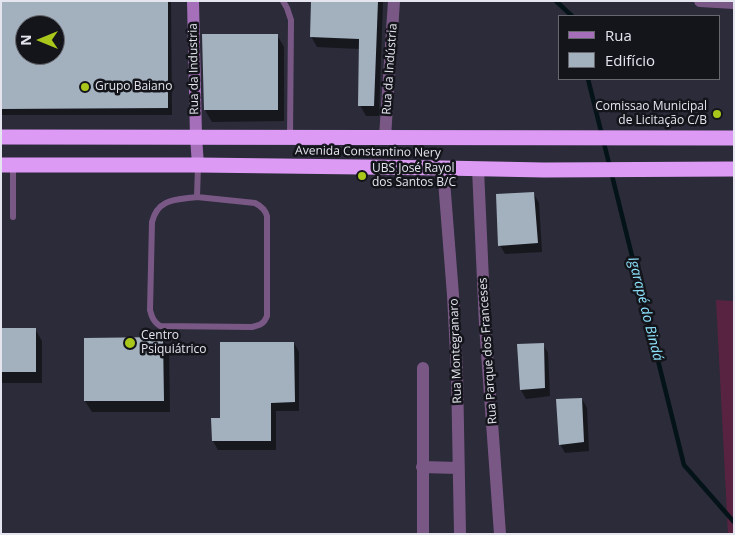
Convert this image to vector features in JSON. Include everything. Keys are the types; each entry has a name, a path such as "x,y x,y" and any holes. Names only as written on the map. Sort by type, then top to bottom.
{"highway":[{"name":"Avenida Constantino Nery","path":"1,137 734,138"},
{"name":"Avenida Constantino Nery","path":"7,165 198,165 635,171 734,170"}],"street":[{"name":"Rua da Industria","path":"193,1 198,165"},
{"name":"Rua da Indústria","path":"385,137 394,1"},
{"path":"700,1 734,3"},
{"name":"Rua Montegranaro","path":"443,168 454,295 458,372 460,534"},
{"name":"Rua Parque dos Franceses","path":"478,169 500,534"},
{"path":"423,368 423,534"},
{"path":"422,467 458,468"}],"lane":[{"path":"283,1 288,8 291,20 290,137"},
{"path":"7,165 13,216"},
{"path":"197,197 198,165"},
{"path":"197,197 255,203 265,210 267,316 260,326 160,326 155,323 152,317 150,310 152,222 154,215 157,209 169,201 197,197"}],"shaded area":[{"path":"716,300 734,301 734,534 728,534"}],"building":[{"path":"1,1 168,1 168,108 1,109"},
{"path":"311,1 378,1 374,106 358,106 359,39 310,37"},
{"path":"202,34 278,34 278,110 204,110"},
{"path":"534,192 538,243 498,246 496,194"},
{"path":"1,328 36,328 36,372 1,372"},
{"path":"163,337 164,401 84,401 84,338"},
{"path":"220,342 294,342 295,402 271,403 271,441 212,441 211,418 220,418"},
{"path":"544,343 545,388 520,390 517,344"},
{"path":"582,398 584,442 559,445 556,399"}],"waterway":[{"name":"Igarapé do Bindá","path":"556,1 571,15"},
{"name":"Igarapé do Bindá","path":"588,80 684,465 734,522"}],"place":[{"name":"Grupo Baiano","path":"85,87"},
{"name":"Comissao Municipal de Licitação C/B","path":"717,114"},
{"name":"UBS José Rayol dos Santos B/C","path":"362,176"},
{"name":"Centro Psiquiátrico","path":"130,343"}]}
